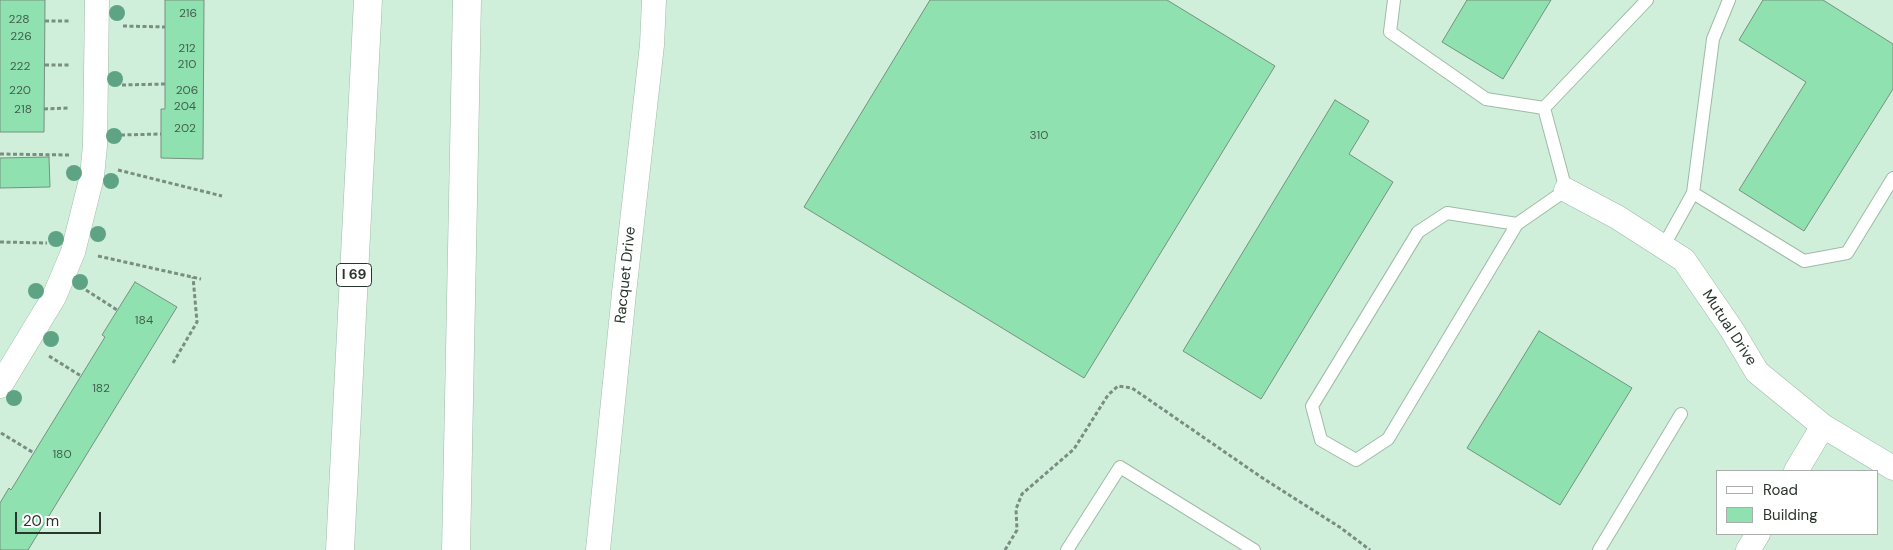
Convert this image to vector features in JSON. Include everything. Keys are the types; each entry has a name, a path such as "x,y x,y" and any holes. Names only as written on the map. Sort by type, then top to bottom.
{"highway":[{"name":"I 69","path":"340,550 368,0"},
{"path":"456,550 467,0"}],"street":[{"path":"0,386 54,297 73,252 92,176 95,146 97,0"},
{"name":"Racquet Drive","path":"598,550 652,45 654,0"},
{"name":"Mutual Drive","path":"1566,190 1617,218 1684,260 1732,330 1757,372 1824,426 1893,468"},
{"path":"1797,470 1824,426"},
{"path":"1748,550 1757,535"}],"lane":[{"path":"1394,0 1390,32 1486,98 1544,108"},
{"path":"1544,108 1647,0"},
{"path":"1663,247 1693,193 1713,39 1729,0"},
{"path":"1517,224 1447,214 1418,232 1312,406 1321,440 1356,460 1388,439 1517,224 1566,190 1544,108"},
{"path":"1693,193 1804,261 1847,254 1893,178"},
{"path":"1599,550 1681,414"},
{"path":"1067,550 1120,467 1254,550"}],"path":[{"path":"45,21 73,21"},
{"path":"122,26 165,27"},
{"path":"44,65 73,65"},
{"path":"122,84 165,84"},
{"path":"44,109 72,108"},
{"path":"120,135 161,134"},
{"path":"0,154 69,155"},
{"path":"117,170 222,196"},
{"path":"0,242 47,243"},
{"path":"98,256 201,279"},
{"path":"172,362 197,322 193,277"},
{"path":"83,289 117,310"},
{"path":"48,355 81,376"},
{"path":"1005,550 1017,530 1016,510 1022,494 1074,449 1108,395 1118,386 1132,388 1261,477 1341,528 1370,550"},
{"path":"1,433 34,453"}],"building":[{"path":"0,0 45,0 44,132 0,132"},
{"path":"165,0 204,0 203,159 161,158 161,109 165,109"},
{"path":"930,0 1167,0 1275,66 1084,378 804,207"},
{"path":"1467,0 1551,0 1503,79 1442,42"},
{"path":"1763,0 1823,0 1893,44 1893,89 1804,231 1739,190 1806,82 1739,40"},
{"path":"1335,100 1369,121 1349,154 1393,182 1261,399 1183,351"},
{"path":"49,157 50,187 0,188 0,158"},
{"path":"135,282 177,307 28,550 0,550 0,503 9,488 11,490 105,337 102,335"},
{"path":"1539,331 1632,388 1560,505 1467,448"}]}
